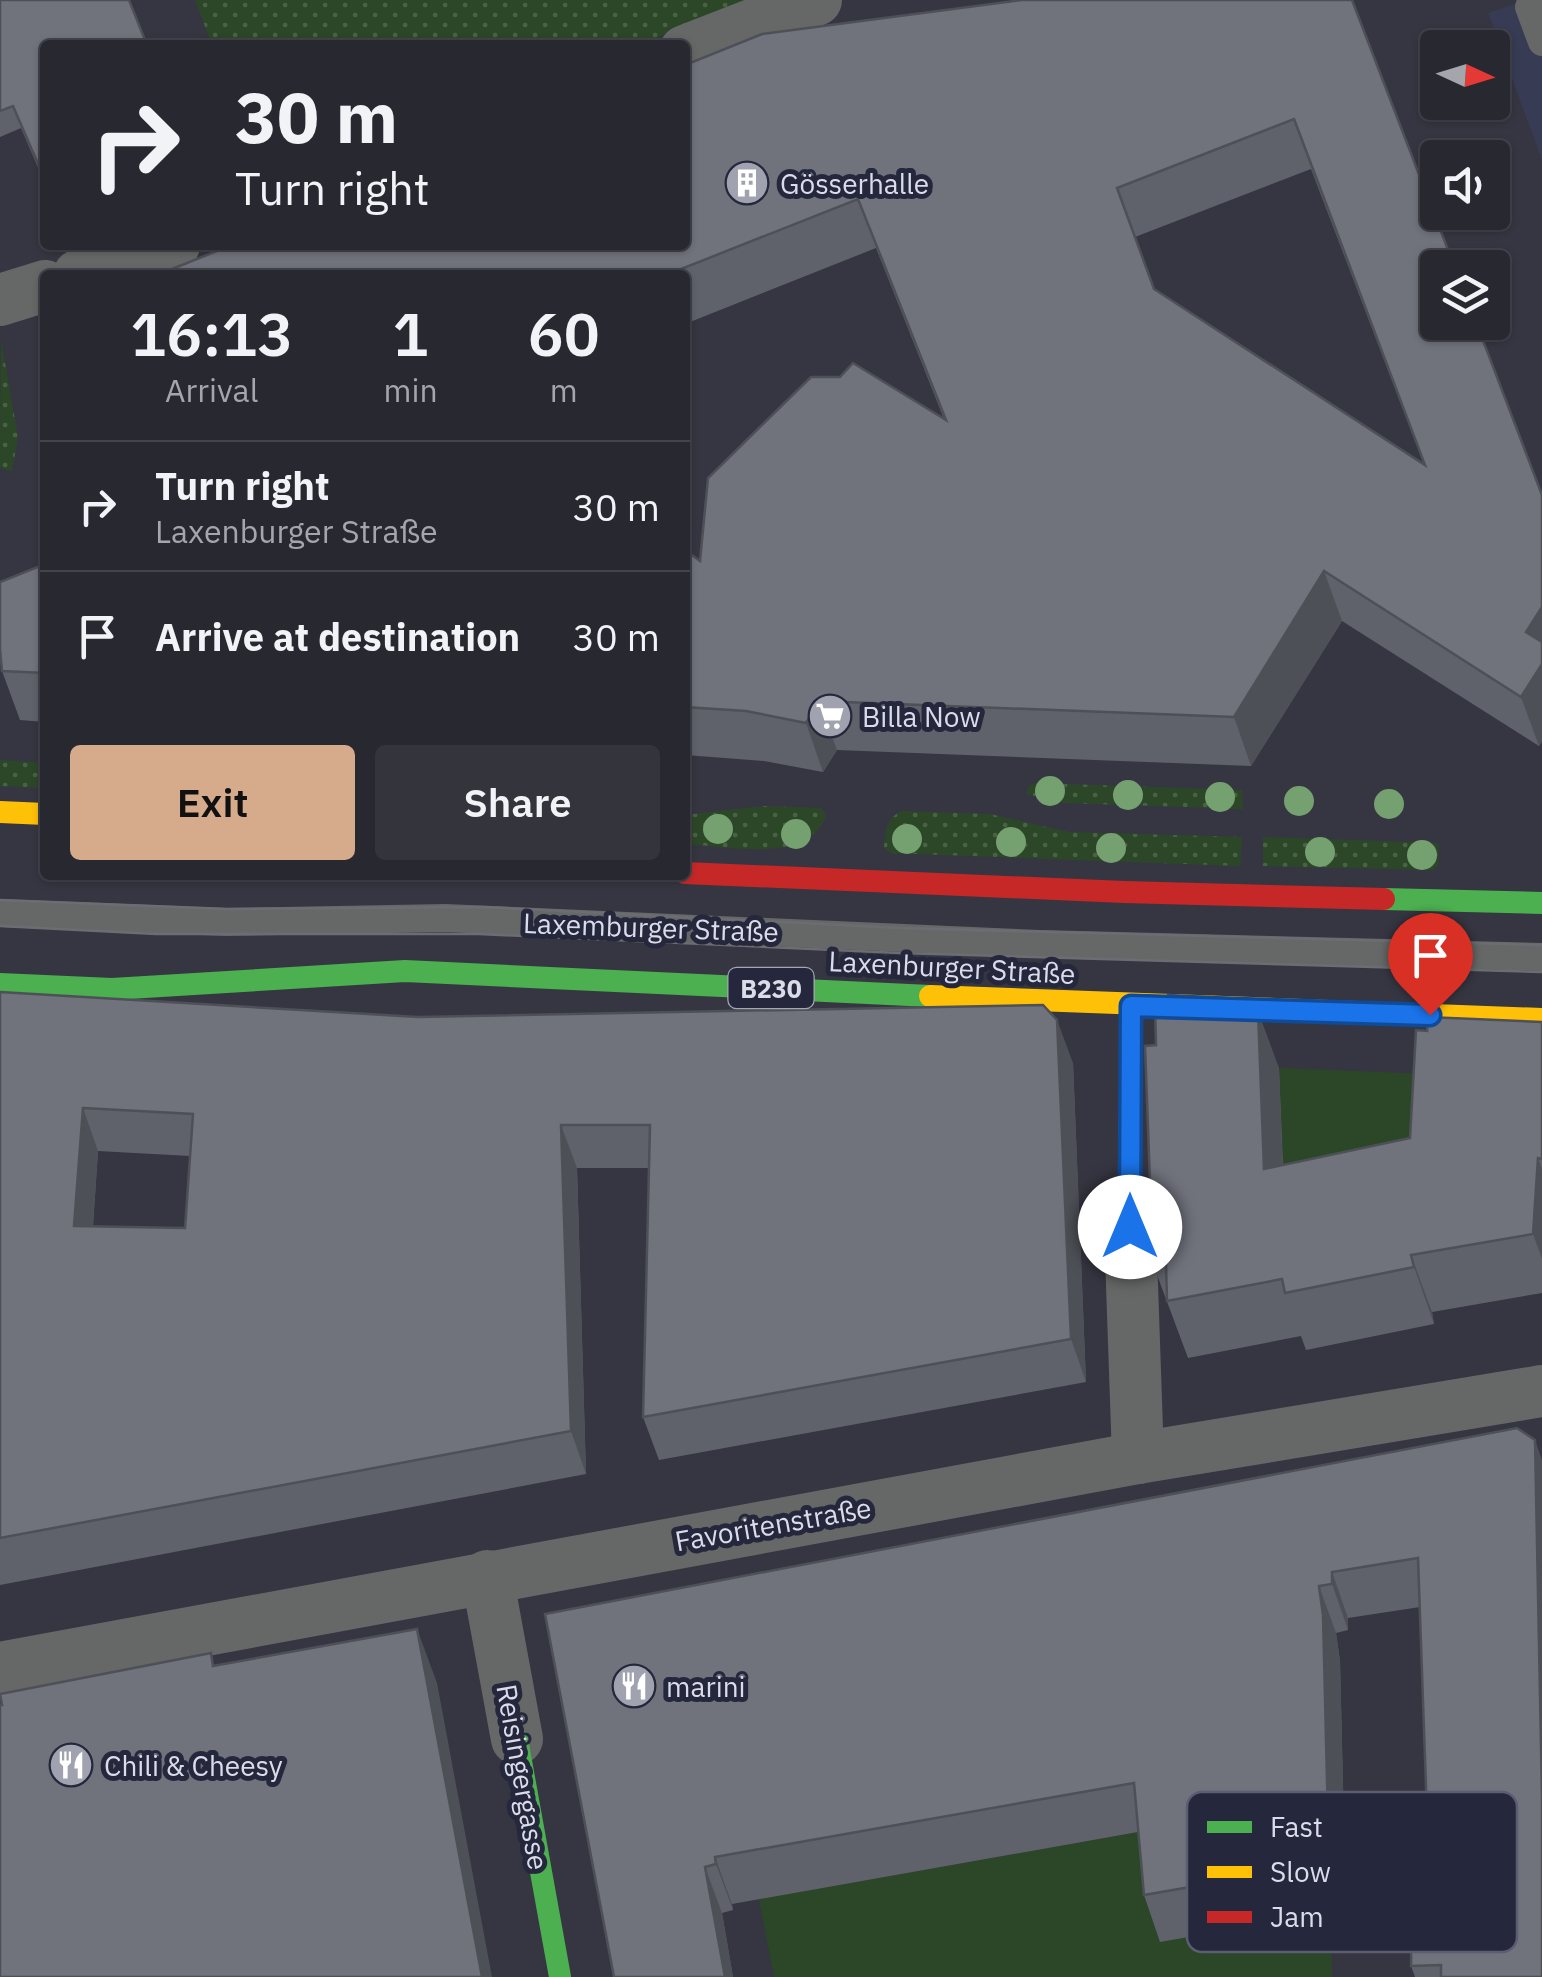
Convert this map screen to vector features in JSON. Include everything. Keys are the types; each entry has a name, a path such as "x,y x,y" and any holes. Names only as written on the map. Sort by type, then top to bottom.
{"main road":[{"path":"0,812 40,814"},
{"path":"690,873 1124,892 1542,902"},
{"name":"Laxenburger Straße","path":"0,984 112,989 405,971 1131,1006 1542,1019"},
{"path":"1130,1227 1131,1006"},
{"name":"Reisingergasse","path":"516,1739 560,1977"}],"street":[{"path":"690,49 816,0"},
{"path":"95,270 158,250"},
{"path":"0,300 40,288"},
{"path":"1130,1227 1138,1458"},
{"name":"Favoritenstraße","path":"3,1668 1138,1458 1542,1391"},
{"name":"Reisingergasse","path":"487,1576 516,1739"}],"lane":[{"path":"1542,2 1529,7 1542,42"},
{"name":"Laxemburger Straße","path":"0,913 226,922 445,918 1040,944 1542,957"}],"shaded area":[{"path":"1527,0 1542,0 1542,160 1510,73 1510,30 1494,30 1488,13"}],"green space":[{"path":"195,0 754,0 651,40 210,40"},
{"path":"1,340 18,437 12,471 0,468"},
{"path":"0,760 40,763 40,788 0,786"},
{"path":"1036,783 1242,790 1243,809 1065,803 1026,794 1029,786"},
{"path":"765,806 821,808 826,816 816,831 802,841 784,847 743,849 690,844 690,814"},
{"path":"901,811 990,814 1069,832 1242,837 1240,866 890,853 884,847 886,831"},
{"path":"1263,837 1439,843 1438,866 1431,870 1263,866"},
{"path":"1279,1068 1428,1074 1432,1183 1286,1237"},
{"path":"1151,1830 1187,1846 1187,1952 1332,1952 1332,1977 774,1977 759,1899"}],"building":[{"path":"0,0 129,0 145,40 40,40 40,168 13,106 0,111"},
{"path":"1022,0 1352,0 1420,177 1420,230 1440,230 1448,250 1420,250 1420,340 1483,340 1542,495 1542,607 1526,632 1542,642 1542,664 1521,697 1324,571 1234,717 819,701 806,723 746,711 690,707 690,554 700,561 708,478 811,377 840,377 853,363 946,420 858,199 679,270 170,270 220,250 690,250 690,63 762,34","holes":["1294,119 1425,465 1154,289 1117,188"]},
{"path":"40,566 40,673 2,671 0,582"},
{"path":"0,992 418,1017 1043,1005 1057,1020 1071,1339 643,1417 650,1125 561,1125 571,1431 0,1538","holes":["83,1108 193,1114 185,1228 74,1226"]},
{"path":"1168,995 1246,999 1246,1010 1258,1011 1264,1169 1410,1138 1416,1030 1427,1031 1428,1017 1542,1022 1542,1159 1538,1158 1533,1234 1411,1255 1414,1267 1285,1293 1282,1279 1167,1301 1166,1263 1153,1264 1145,1046 1156,1045 1155,1006 1167,1008"},
{"path":"1517,1428 1535,1440 1542,1977 1441,1977 1441,1965 1411,1966 1411,1952 1517,1952 1517,1792 1426,1792 1418,1558 1332,1572 1332,1584 1319,1586 1327,1792 1187,1792 1187,1888 1144,1895 1134,1783 715,1857 716,1864 705,1867 725,1977 614,1977 545,1614"},
{"path":"417,1629 482,1977 0,1977 0,1694 211,1653 213,1666"}],"tram line":[{"path":"0,900 228,909 484,907 900,928 1542,945"},
{"path":"0,926 156,934 479,934 900,953 1542,972"}],"traffic: fast":[{"path":"1384,899 1542,903"},
{"path":"0,984 112,989 405,971 930,996"},
{"path":"517,1739 560,1977"}],"traffic: slow":[{"path":"0,812 40,814"},
{"path":"930,996 1542,1019"},
{"path":"1130,1227 1131,1006"}],"traffic: jam":[{"path":"690,873 1384,899"}],"place":[{"name":"Gösserhalle","path":"747,183"},
{"name":"Billa Now","path":"830,716"},
{"name":"marini","path":"634,1686"},
{"name":"Chili & Cheesy","path":"71,1765"}],"route":[{"path":"1130,1227 1131,1006 1430,1015"}]}
